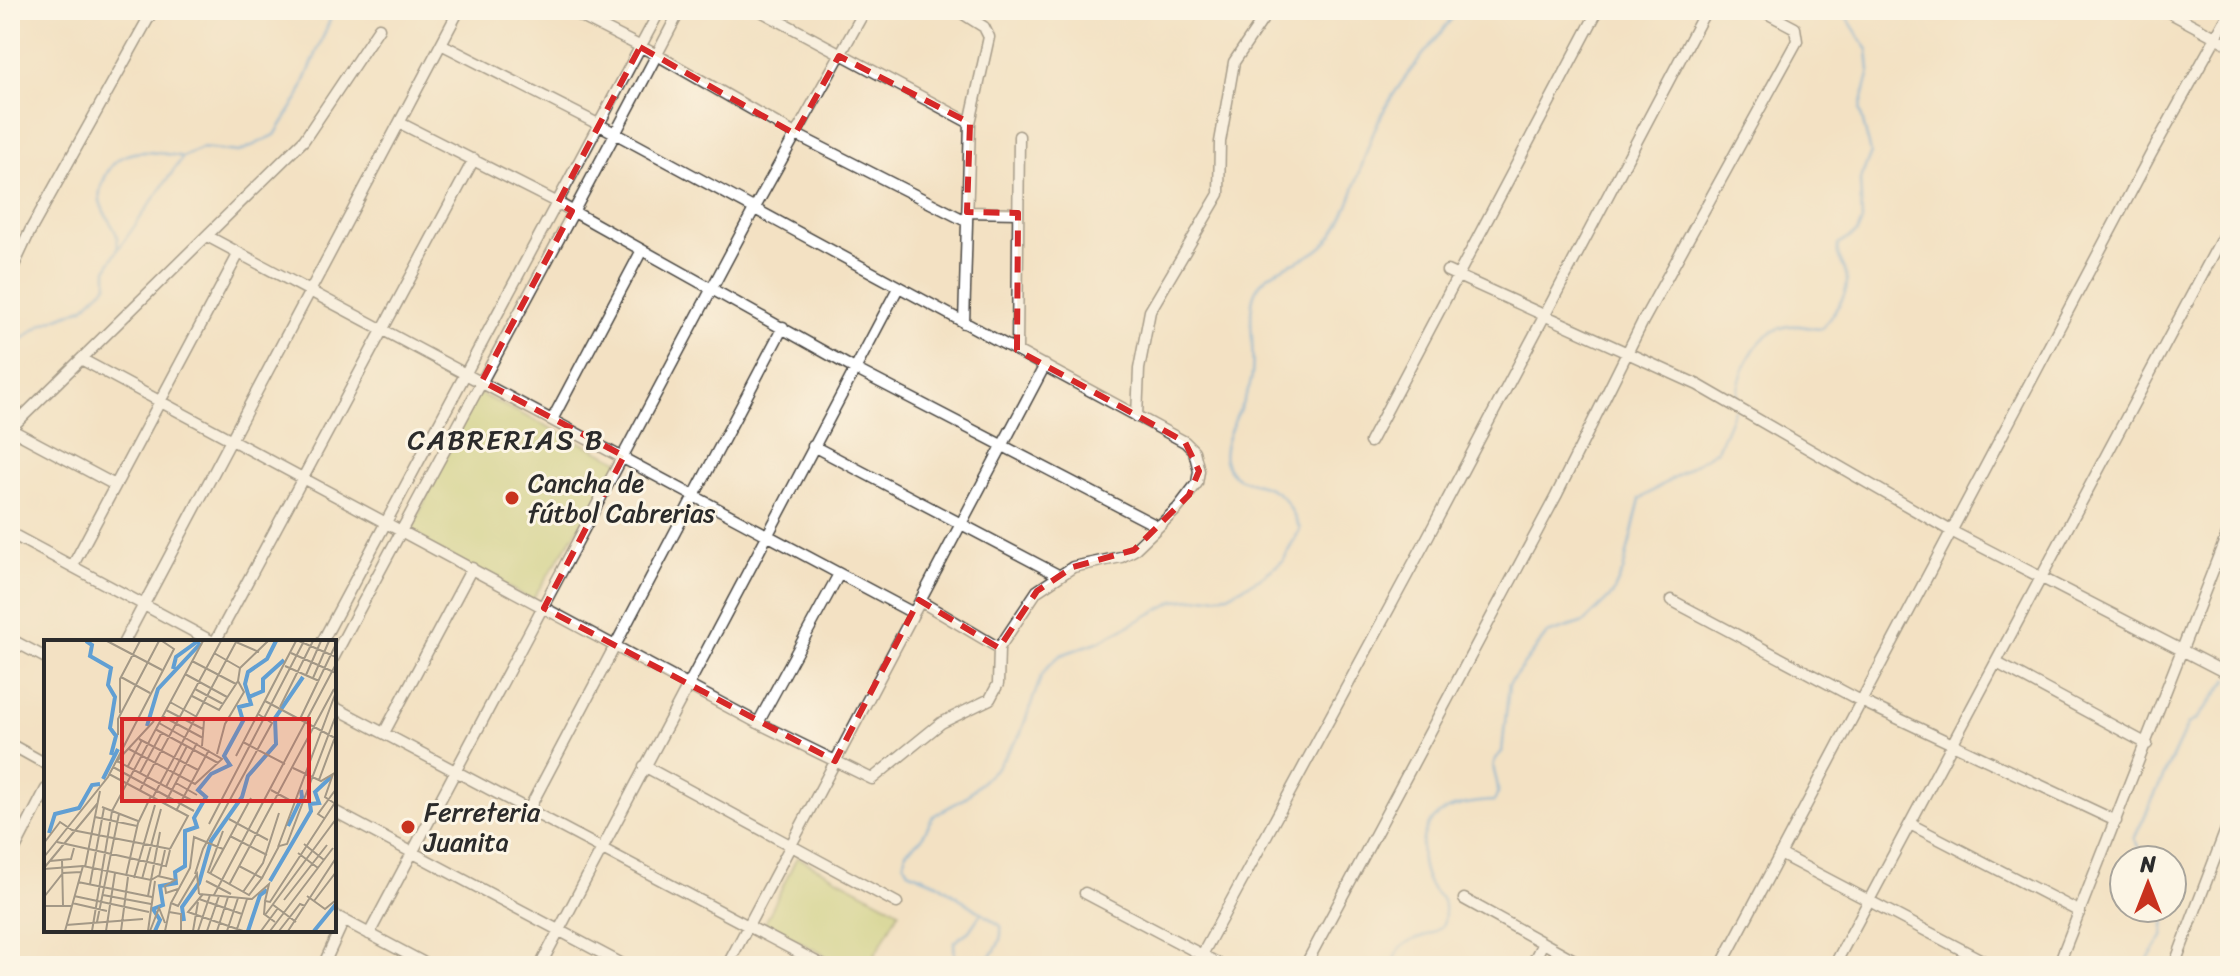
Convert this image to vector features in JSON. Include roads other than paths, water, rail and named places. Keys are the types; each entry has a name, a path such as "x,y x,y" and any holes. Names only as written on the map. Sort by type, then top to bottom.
{"street":[{"path":"10,274 30,231 153,10"},
{"path":"125,640 459,10"},
{"path":"568,10 657,55 795,134 966,216 1018,213"},
{"path":"323,640 660,10"},
{"path":"336,653 528,301 572,211 680,10"},
{"path":"759,10 839,56 970,123"},
{"path":"369,934 459,771 753,211 865,10"},
{"path":"957,10 984,27 989,37 970,123 964,323"},
{"path":"1137,417 1139,369 1150,311 1219,194 1220,142 1234,62 1269,10"},
{"path":"1370,442 1452,273 1598,10"},
{"path":"1196,966 1546,316 1706,10"},
{"path":"1305,966 1556,496 1627,353 1797,41 1795,28 1761,10"},
{"path":"2165,10 2230,45"},
{"path":"1721,966 2230,12"},
{"path":"115,485 10,429 304,140 379,28"},
{"path":"81,359 161,399 758,723 872,779 941,723 983,704 995,693 999,648 1028,600 1058,575 1073,567 1121,557 1134,550 1178,508 1197,483 1198,461 1185,442 753,211 598,124 441,44"},
{"path":"400,123 558,203 853,368 1157,526"},
{"path":"1017,350 1019,136"},
{"path":"215,640 474,159"},
{"path":"1834,966 2230,223"},
{"path":"207,236 553,418 913,613"},
{"path":"553,418 642,250"},
{"path":"73,565 239,253"},
{"path":"1452,273 1698,385 1951,531 2227,673"},
{"path":"540,966 853,368 898,288"},
{"path":"529,809 783,327"},
{"path":"727,966 1045,365"},
{"path":"813,446 1058,575"},
{"path":"2058,966 2230,527"},
{"path":"10,533 210,640"},
{"path":"384,733 472,568"},
{"path":"758,723 839,574"},
{"path":"1671,600 1861,701 2116,821"},
{"path":"920,601 999,648"},
{"path":"10,639 44,657"},
{"path":"1997,663 2147,744"},
{"path":"336,708 824,966"},
{"path":"10,744 44,763"},
{"path":"644,766 897,903"},
{"path":"10,859 44,793"},
{"path":"336,812 626,966"},
{"path":"2174,966 2230,819"},
{"path":"1910,824 2080,912"},
{"path":"1780,854 1993,966"},
{"path":"1085,893 1223,966"},
{"path":"1464,899 1585,966"},
{"path":"339,918 430,966"},
{"path":"323,966 334,932"},
{"path":"1531,966 1543,943"}],"waterway":[{"path":"10,348 43,324 83,308 107,285 107,269 115,254 183,157 201,148 239,152 275,135 298,98 334,10"},
{"path":"982,966 999,943 1001,926 937,883 910,872 904,863 906,852 922,838 933,816 965,798 997,767 1020,735 1041,677 1061,655 1100,641 1175,601 1228,595 1283,561 1300,529 1290,507 1273,490 1233,474 1224,452 1251,381 1253,299 1256,290 1271,274 1321,248 1338,226 1378,122 1403,80 1452,18 1451,10"},
{"path":"1736,402 1744,368 1764,338 1773,331 1789,326 1822,329 1845,294 1847,278 1838,255 1838,245 1857,233 1862,221 1860,180 1871,153 1860,110 1870,71 1868,50 1842,10"},
{"path":"117,249 117,236 100,200 100,189 113,165 121,158 140,152 183,157"},
{"path":"1390,966 1404,945 1434,932 1444,921 1442,899 1434,891 1424,870 1422,845 1425,833 1430,823 1450,808 1494,801 1498,793 1494,762 1502,752 1509,684 1547,634 1584,622 1612,595 1623,571 1640,499 1717,450 1734,410"},
{"path":"2137,844 2134,839 2188,724 2197,719 2228,679"},
{"path":"955,966 954,942 969,931 982,912"},
{"path":"2143,966 2163,937 2164,924"}],"place":[{"name":"Cancha de fútbol Cabrerias","path":"512,498"},
{"name":"Ferreteria Juanita","path":"408,827"}],"district":[{"name":"CABRERIAS B","path":"506,439"}]}
